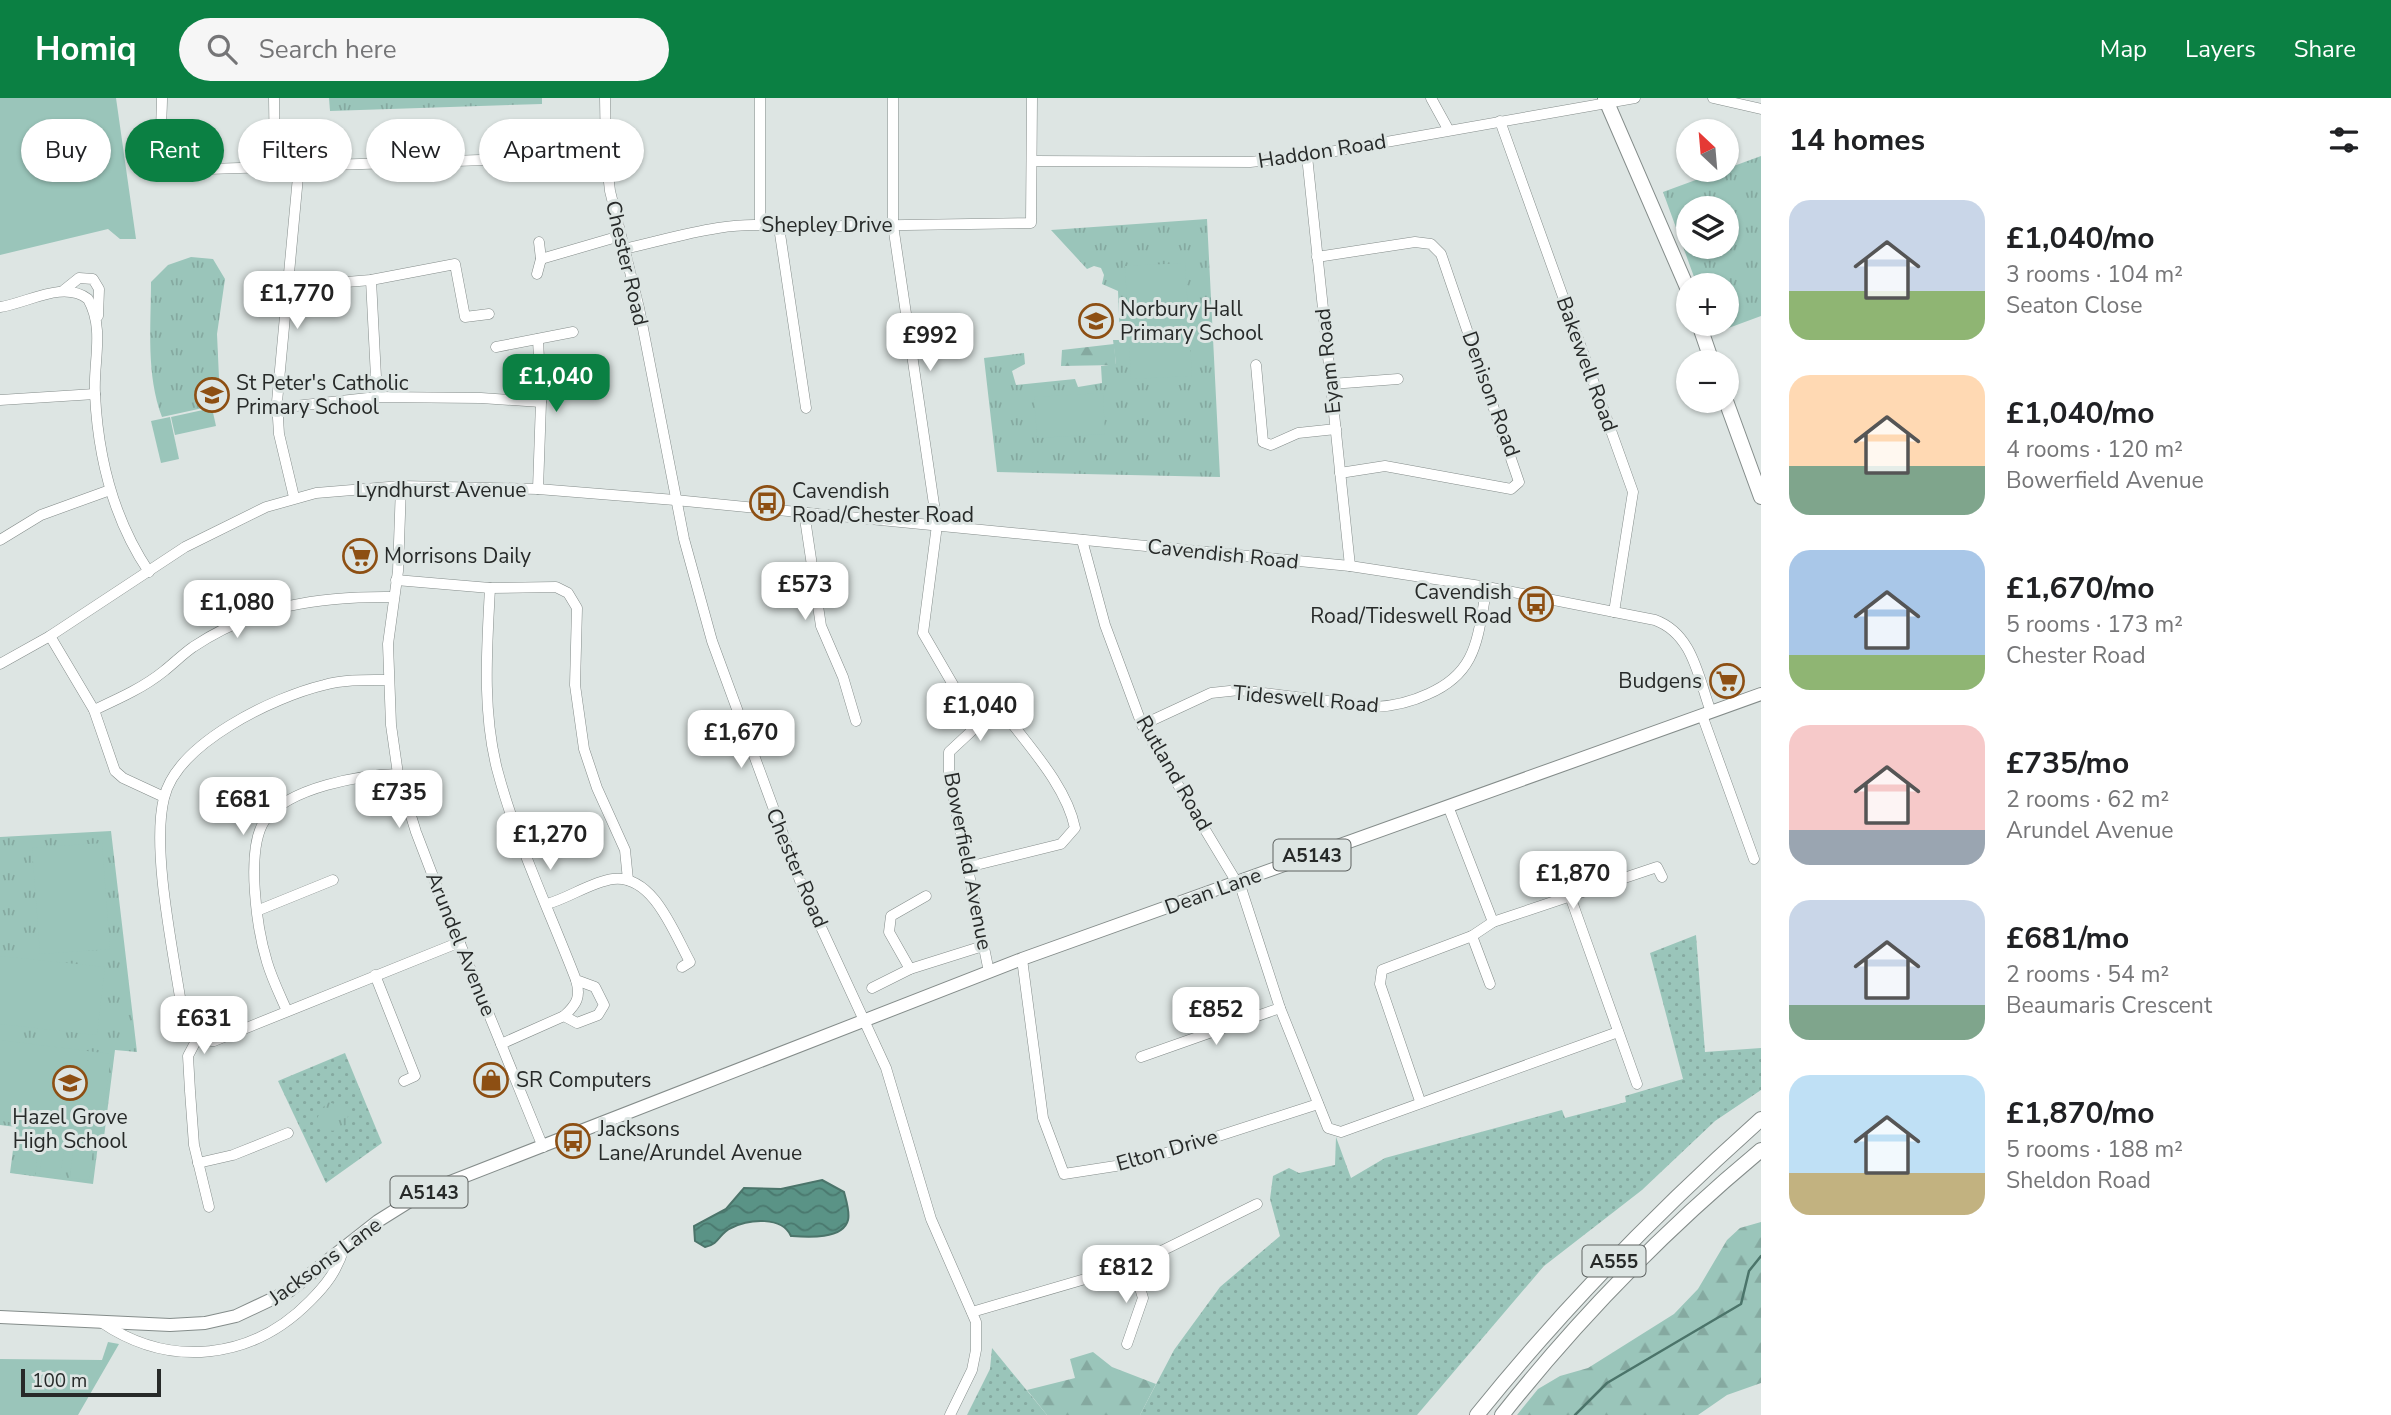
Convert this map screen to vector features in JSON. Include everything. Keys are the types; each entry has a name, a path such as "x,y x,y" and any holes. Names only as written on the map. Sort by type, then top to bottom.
{"highway":[{"path":"1606,100 1681,273"},
{"path":"1730,413 1761,497"},
{"name":"A555","path":"1477,1415 1542,1338 1627,1247 1761,1119"},
{"path":"1744,1134 1761,1125"},
{"name":"A555","path":"1502,1415 1594,1309 1689,1214 1761,1150"}],"main road":[{"name":"Dean Lane","path":"865,1020 1023,959 1761,694"},
{"name":"Jacksons Lane","path":"0,1317 170,1325 205,1323 236,1316 289,1292 410,1200 865,1020"}],"street":[{"path":"162,98 162,146 166,161 176,170 238,167"},
{"path":"274,98 274,119"},
{"name":"Chester Road","path":"605,98 605,119"},
{"path":"760,98 760,224"},
{"path":"893,98 892,225 937,525 923,633 977,726 993,718 1010,721 1066,803 1075,828 1061,844 968,867"},
{"path":"1032,98 1034,161"},
{"path":"1432,98 1448,129"},
{"name":"Haddon Road","path":"1034,161 1250,162 1307,156 1606,100 1635,98"},
{"path":"1713,98 1761,109"},
{"name":"Bakewell Road","path":"1500,121 1633,492 1614,612"},
{"name":"Eyam Road","path":"1307,156 1350,566"},
{"path":"352,164 479,160"},
{"name":"Shepley Drive","path":"624,249 705,231 760,224 779,227 1031,223 1034,161"},
{"path":"294,497 279,434 277,408 285,287 297,182"},
{"name":"Chester Road","path":"611,182 620,236 654,383 675,500 712,641 751,754 802,886 886,1068 931,1219 972,1312 976,1350 964,1389 950,1415"},
{"path":"779,227 806,408"},
{"path":"541,259 620,236"},
{"path":"537,274 541,259 539,242"},
{"name":"Denison Road","path":"1317,257 1415,242 1431,244 1441,254 1519,482 1510,489 1385,466 1340,473"},
{"path":"285,287 371,280 455,264 459,317 489,314"},
{"path":"60,292 79,278 93,279 99,289 95,394 110,490 127,537 149,572"},
{"path":"371,280 377,397"},
{"path":"0,307 72,291 88,299 98,326"},
{"path":"496,347 573,332"},
{"path":"538,339 541,402 538,489"},
{"path":"1256,365 1263,442 1271,444 1298,433 1336,429"},
{"path":"1331,384 1398,379"},
{"path":"0,400 95,394"},
{"path":"277,408 377,397 481,398 541,402"},
{"name":"Lyndhurst Avenue","path":"0,664 50,636 211,533 294,497 401,486 538,489 675,500"},
{"name":"Arundel Avenue","path":"401,486 396,580 388,644 388,680 398,774 416,832 543,1147"},
{"path":"1,537 41,515 110,490"},
{"name":"Cavendish Road","path":"675,500 1350,566 1487,587 1655,620 1678,632 1688,649 1706,713"},
{"path":"804,512 821,626 843,677 856,721"},
{"name":"Rutland Road","path":"1082,540 1105,625 1142,725 1237,882 1280,1008 1328,1128 1341,1132 1420,1101"},
{"path":"396,580 490,588 556,587 568,593 577,608 575,685 584,749 597,788 625,850 628,880"},
{"name":"Tideswell Road","path":"1142,725 1212,693 1225,691 1239,690 1375,707 1391,706 1424,696 1447,686 1466,667 1474,652 1487,587"},
{"path":"490,588 485,672 496,767 517,834 547,904 580,993 575,1006 564,1016 501,1044"},
{"path":"94,710 140,688 192,648 252,616 313,599 340,596 394,597"},
{"path":"50,636 94,710 115,771 123,778 164,797"},
{"path":"388,680 325,684 269,704 200,748 170,782 164,797 160,844 182,1010 189,1029 198,1037 214,1041 460,942"},
{"path":"1706,713 1754,859"},
{"name":"Bowerfield Avenue","path":"977,726 949,752 949,776 989,972"},
{"path":"287,1011 267,963 254,858 259,832 266,819 298,796 372,774 398,774"},
{"path":"1448,806 1493,922"},
{"path":"1618,1032 1420,1101 1380,984 1382,970 1472,936 1493,922 1657,867 1662,877"},
{"path":"259,910 333,880"},
{"path":"547,904 597,884 628,880 638,883 650,895 690,962"},
{"path":"910,969 889,932 891,916 926,896"},
{"path":"1570,896 1637,1084"},
{"path":"1472,936 1490,984"},
{"path":"872,988 910,969 983,946"},
{"name":"Elton Drive","path":"1023,959 1043,1118 1064,1174 1136,1163 1318,1104"},
{"path":"374,975 415,1076 404,1081"},
{"path":"564,1016 577,1023 603,1012 604,1005 595,987 576,980"},
{"path":"1141,1057 1280,1008"},
{"path":"198,1037 188,1056 198,1163 209,1207"},
{"path":"198,1163 233,1154 288,1133"},
{"path":"972,1312 1133,1265 1257,1204"},
{"path":"101,1322 124,1338 145,1346 181,1352 227,1349 246,1344 266,1336 305,1307 338,1268 344,1248"},
{"path":"1127,1344 1143,1297 1133,1265"}],"green space":[{"path":"0,98 116,98 125,161 125,182 128,182 136,239 120,239 108,229 0,255"},
{"path":"329,98 542,98 542,104 330,111"},
{"path":"1761,156 1761,316 1739,324 1739,273 1693,273 1687,259 1739,259 1739,196 1676,196 1676,228 1663,192 1690,182 1740,182 1740,164"},
{"name":"Norbury Hall Primary School","path":"1207,219 1220,477 997,472 984,358 1024,353 1025,364 1012,371 1016,385 1075,379 1078,387 1102,383 1101,366 1116,364 1113,340 1120,340 1118,291 1102,284 1104,275 1101,268 1094,266 1087,269 1051,230"},
{"path":"191,257 213,259 225,279 217,334 219,378 203,408 162,417 151,368 151,282 168,265"},
{"path":"1185,263 1192,376 1131,379 1125,266"},
{"path":"1114,344 1116,365 1061,366 1062,350"},
{"path":"1103,393 1105,434 1037,438 1034,397"},
{"path":"212,408 216,426 175,435 171,417"},
{"path":"170,417 179,459 161,463 151,421"},
{"path":"111,831 137,1052 115,1050 104,1137 99,1137 93,1184 10,1173 16,1127 0,1125 0,837"},
{"path":"102,843 110,949 40,954 32,848"},
{"path":"1696,935 1705,1052 1761,1048 1761,1090 1715,1121 1642,1190 1544,1266 1417,1415 1140,1415 1174,1350 1220,1287 1280,1236 1270,1199 1273,1176 1289,1168 1299,1173 1335,1165 1336,1137 1351,1178 1385,1158 1562,1110 1565,1118 1626,1102 1625,1096 1683,1079 1650,953"},
{"path":"0,956 105,967 97,1035 0,1024"},
{"path":"0,1040 111,1054 101,1133 0,1121"},
{"path":"345,1053 382,1143 326,1183 278,1081"},
{"path":"329,1102 344,1108 349,1106 347,1124 339,1129 327,1130 315,1123 322,1108"},
{"path":"19,1131 40,1134 35,1176 14,1173"},
{"path":"45,1134 66,1137 60,1179 39,1176"},
{"path":"74,1140 94,1142 89,1180 70,1178"},
{"path":"1761,1222 1761,1383 1727,1395 1698,1415 1517,1415 1538,1389 1560,1376 1588,1368 1674,1314 1698,1289 1727,1240 1740,1228"},
{"path":"108,1342 119,1344 78,1415 0,1415 0,1359 102,1360"},
{"path":"992,1348 1047,1415 967,1415 990,1369"},
{"path":"1093,1352 1112,1367 1156,1384 1140,1415 1047,1415 1027,1390 1075,1378 1070,1359"}],"water":[{"path":"822,1180 844,1192 848,1220 839,1231 823,1236 791,1236 787,1230 773,1222 756,1221 731,1228 710,1246 705,1247 695,1241 694,1226 726,1209 744,1188 781,1189"}],"waterway":[{"path":"1575,1415 1607,1383 1741,1304 1749,1271 1761,1256"}],"place":[{"name":"Norbury Hall Primary School","path":"1096,321"},
{"name":"St Peter's Catholic Primary School","path":"212,395"},
{"name":"Cavendish Road/Chester Road","path":"767,503"},
{"name":"Morrisons Daily","path":"360,556"},
{"name":"Cavendish Road/Tideswell Road","path":"1536,604"},
{"name":"Budgens","path":"1727,681"},
{"name":"SR Computers","path":"491,1080"},
{"name":"Hazel Grove High School","path":"70,1083"},
{"name":"Jacksons Lane/Arundel Avenue","path":"573,1141"}]}
